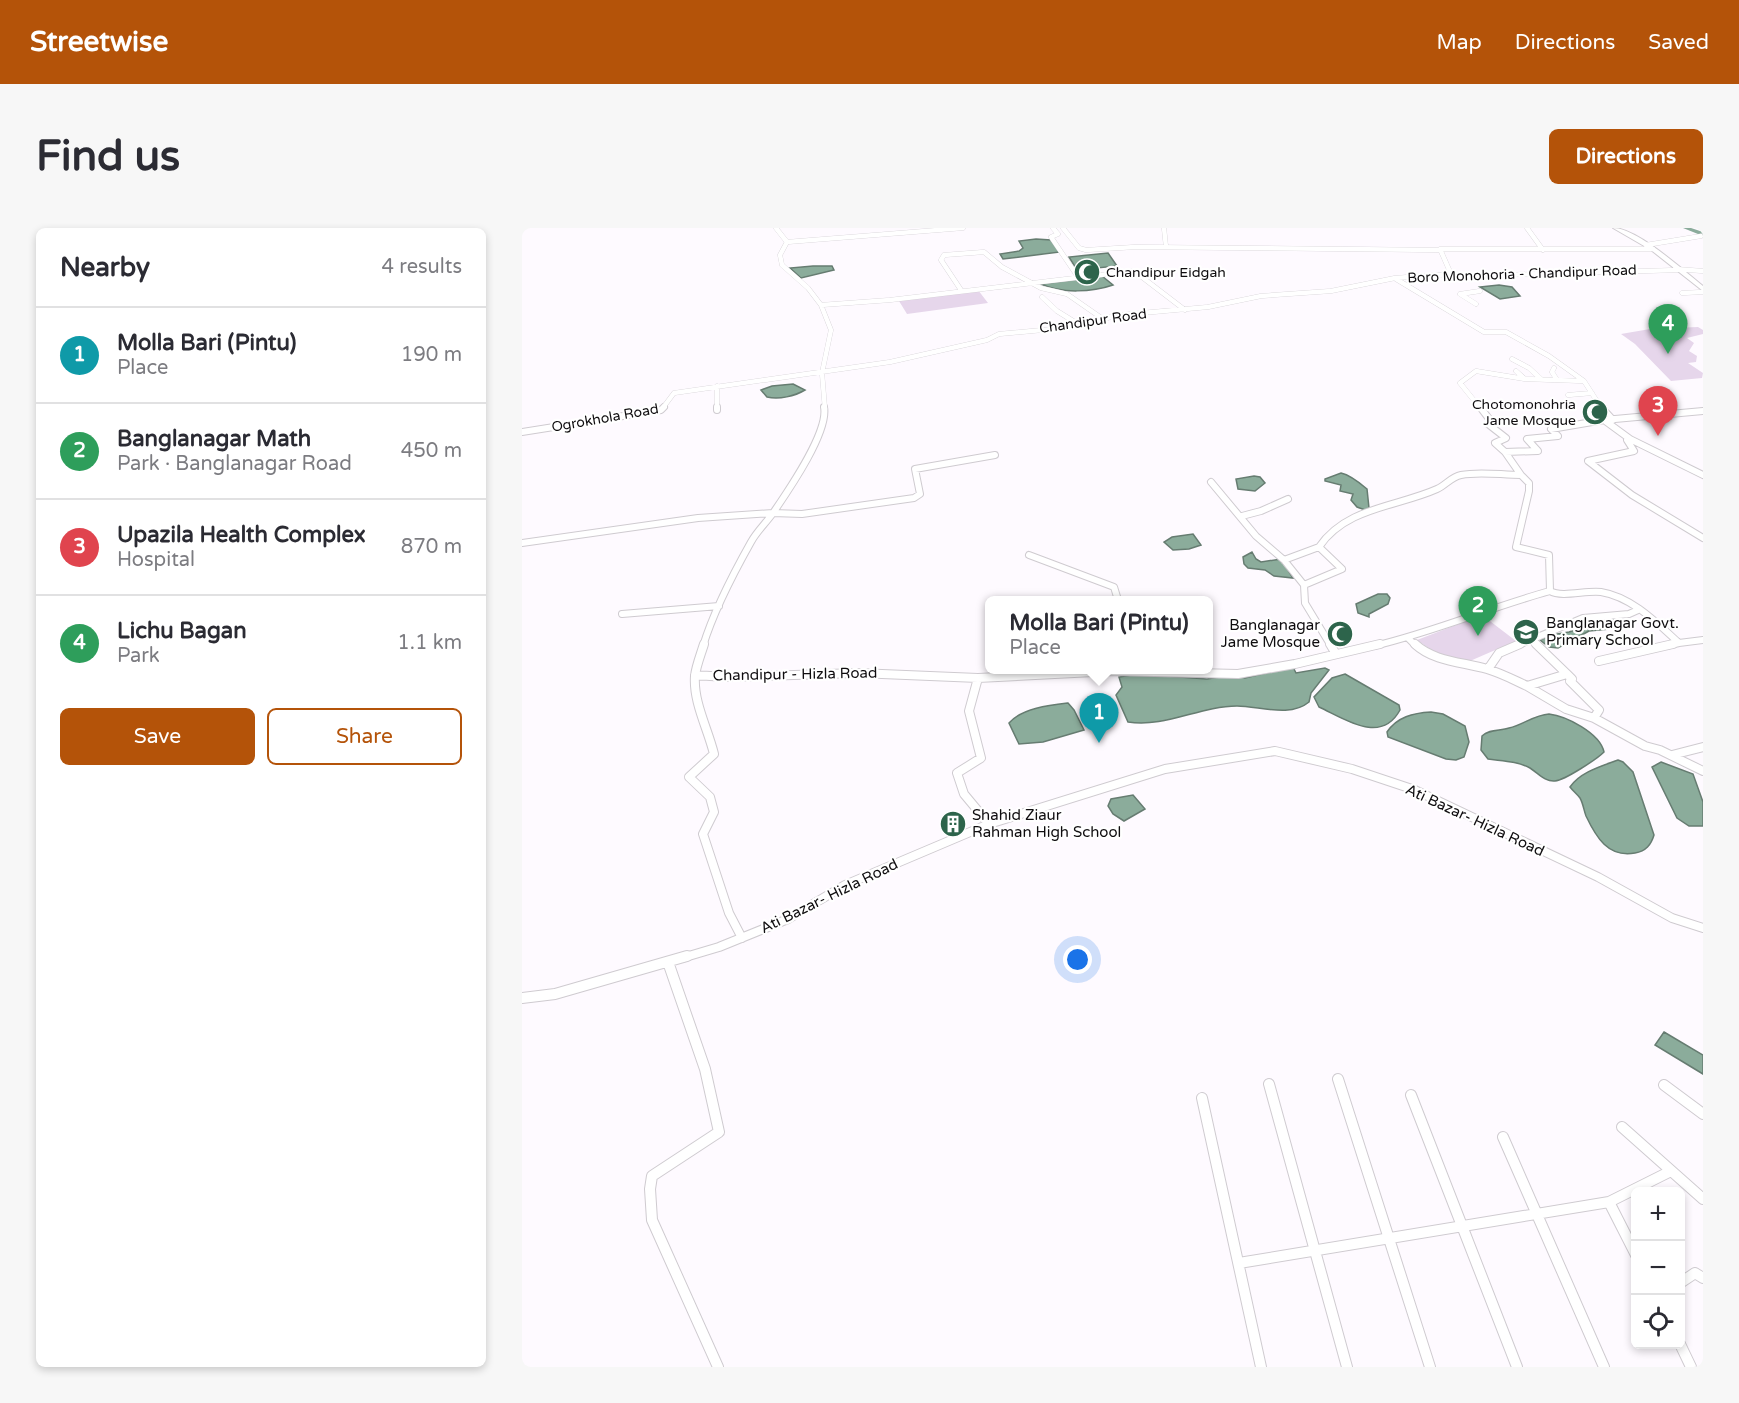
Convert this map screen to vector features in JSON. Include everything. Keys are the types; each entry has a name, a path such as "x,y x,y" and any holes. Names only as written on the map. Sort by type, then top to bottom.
{"main road":[{"path":"1616,228 1653,249 1703,290"}],"street":[{"path":"776,228 786,242"},
{"path":"786,242 963,228"},
{"path":"1053,228 1058,234 1051,237 1078,277"},
{"path":"1063,228 1081,249 1166,247 1439,250 1653,249"},
{"path":"1164,228 1166,247"},
{"path":"1527,228 1543,250"},
{"path":"1646,246 1701,236"},
{"path":"786,242 780,255 782,265 808,288 821,305 839,301 889,300 1027,281 1138,272 1185,310"},
{"path":"1439,250 1451,273"},
{"path":"961,290 941,260 944,255 984,252 1002,267 1041,288 1067,294 1103,319"},
{"name":"Boro Monohoria - Chandipur Road","path":"1331,291 1395,278 1451,273 1471,282 1676,270 1703,271"},
{"path":"1395,278 1484,332 1502,331 1521,339 1584,381 1596,402 1613,420"},
{"path":"1471,282 1480,291 1460,294 1476,304"},
{"path":"1682,293 1703,290"},
{"name":"Chandipur Road","path":"822,373 940,352 999,334 1078,324 1120,315 1185,310 1261,296 1331,291"},
{"path":"1042,297 1057,311 1078,324"},
{"name":"Chandipur - Hizla Road","path":"821,305 831,330 827,359 822,373 822,395 826,415 820,437 772,513 752,539 709,626 695,675 726,677 858,673 978,678 1055,674"},
{"path":"1512,359 1529,368 1541,379"},
{"path":"1554,368 1552,372 1557,380"},
{"path":"1550,591 1549,555 1516,547 1520,522 1530,498 1529,483 1495,443 1506,438 1488,424 1490,420 1460,383 1476,371 1525,379 1584,381"},
{"path":"1516,371 1525,379"},
{"name":"Ogrokhola Road","path":"522,432 661,410 674,393 822,373"},
{"path":"717,386 717,410"},
{"path":"1568,395 1592,393"},
{"path":"1505,452 1538,451 1527,439 1558,436 1551,429 1604,420 1703,411"},
{"path":"1604,420 1630,439 1703,475"},
{"path":"1630,439 1627,440 1634,452 1588,461 1632,495 1703,538"},
{"path":"522,543 698,518 825,512 914,498 920,494 915,469 995,455"},
{"path":"1284,560 1319,547 1323,538 1354,518 1382,506 1438,489 1459,475 1521,475"},
{"path":"1211,482 1242,516 1256,536 1284,560 1304,585 1305,603 1336,654"},
{"path":"1242,516 1288,500"},
{"path":"1304,585 1342,569 1319,547"},
{"path":"1029,555 1114,587 1117,596"},
{"name":"Chandipur - Hizla Road","path":"1213,673 1238,674 1408,638 1517,599 1550,591 1555,594 1586,591 1614,595 1638,610 1679,643"},
{"path":"622,614 719,606"},
{"path":"1488,669 1499,653 1583,618 1629,614 1638,610"},
{"path":"1408,638 1421,650 1451,661 1488,669 1527,686 1566,709 1594,718 1645,746 1671,755 1703,771"},
{"path":"1531,639 1572,679 1570,681 1599,710 1594,718"},
{"path":"1599,661 1679,643 1703,640"},
{"path":"1527,686 1567,674"},
{"path":"695,675 696,697 708,729 714,754 689,777 710,797 714,812 704,834 729,913 742,938"},
{"path":"978,678 969,711 981,758 957,773 964,794 989,824"},
{"path":"1671,755 1703,747"},
{"name":"Ati Bazar- Hizla Road","path":"522,998 555,994 719,947 789,919 844,885 989,824 1165,769 1275,751 1352,770 1415,790 1598,878 1672,918 1703,928"},
{"path":"668,962 705,1070 719,1132 652,1176 650,1189 652,1220 718,1367"},
{"path":"1338,1079 1430,1367"},
{"path":"1269,1084 1347,1367"},
{"path":"1664,1085 1703,1114"},
{"path":"1411,1095 1517,1367"},
{"path":"1202,1098 1261,1367"},
{"path":"1622,1127 1703,1199"},
{"path":"1503,1137 1604,1367"},
{"path":"1239,1263 1536,1216 1609,1202 1671,1171"},
{"path":"1609,1202 1631,1247"},
{"path":"1685,1280 1695,1273 1703,1278"},
{"path":"1682,1349 1691,1367"}],"shaded area":[{"path":"1051,240 1060,252 1003,259 1000,254 1019,251 1023,248 1019,241"},
{"path":"1108,253 1117,266 1077,270 1069,257"},
{"path":"832,266 834,270 801,278 790,268"},
{"path":"1102,276 1113,285 1077,291 1041,284"},
{"path":"1499,285 1512,287 1520,296 1500,299 1480,287"},
{"path":"978,290 988,303 907,314 899,301"},
{"path":"1698,327 1703,330 1703,334 1687,338 1694,343 1689,351 1697,356 1696,362 1688,363 1703,373 1702,378 1671,381 1635,344 1621,334 1650,329"},
{"path":"793,384 805,390 792,396 777,398 767,397 761,390 772,386"},
{"path":"1341,473 1351,477 1367,489 1369,508 1365,510 1357,507 1351,500 1353,494 1340,491 1341,485 1325,481"},
{"path":"1260,477 1265,483 1255,491 1238,489 1236,479"},
{"path":"1193,534 1201,545 1189,549 1173,550 1164,542 1172,537"},
{"path":"1252,552 1261,562 1281,559 1293,578 1274,576 1265,570 1248,568 1244,564 1243,557"},
{"path":"1378,594 1387,594 1390,598 1388,604 1369,614 1369,617 1358,613 1356,604"},
{"path":"1482,615 1516,641 1470,661 1436,653 1417,640"},
{"path":"1611,618 1628,625 1589,631 1558,648 1549,647 1540,640 1584,627 1596,619"},
{"path":"1293,667 1296,673 1325,668 1329,670 1311,693 1309,702 1293,709 1223,707 1169,720 1128,722 1116,695 1122,687 1119,677 1138,674 1207,679 1233,675 1245,678"},
{"path":"1345,674 1399,705 1400,710 1392,720 1383,726 1373,728 1351,722 1319,707 1314,697 1332,678"},
{"path":"1068,703 1084,730 1043,742 1019,744 1009,723 1021,714 1037,708"},
{"path":"1418,713 1443,714 1465,726 1469,742 1464,757 1456,760 1446,759 1388,737 1387,732 1401,719"},
{"path":"1549,714 1564,718 1589,732 1596,738 1604,752 1581,769 1566,777 1551,781 1520,764 1488,759 1481,750 1482,736 1485,734 1514,727 1538,716"},
{"path":"1618,760 1633,772 1654,835 1648,847 1635,853 1617,852 1604,844 1590,824 1580,798 1570,787 1585,773"},
{"path":"1661,762 1693,774 1703,802 1703,826 1689,826 1677,818 1652,767"},
{"path":"1133,795 1145,809 1124,821 1113,814 1108,806 1111,799"},
{"path":"1664,1032 1703,1055 1703,1074 1655,1045"}],"waterway":[{"path":"1686,228 1703,234"}],"place":[{"name":"Chandipur Eidgah","path":"1087,272"},
{"name":"Lichu Bagan","path":"1668,354"},
{"name":"Chotomonohria Jame Mosque","path":"1595,412"},
{"name":"Upazila Health Complex","path":"1658,436"},
{"name":"Banglanagar Govt. Primary School","path":"1526,632"},
{"name":"Banglanagar Jame Mosque","path":"1340,634"},
{"name":"Banglanagar Math","path":"1478,636"},
{"name":"Molla Bari (Pintu)","path":"1099,743"},
{"name":"Shahid Ziaur Rahman High School","path":"953,824"}]}
